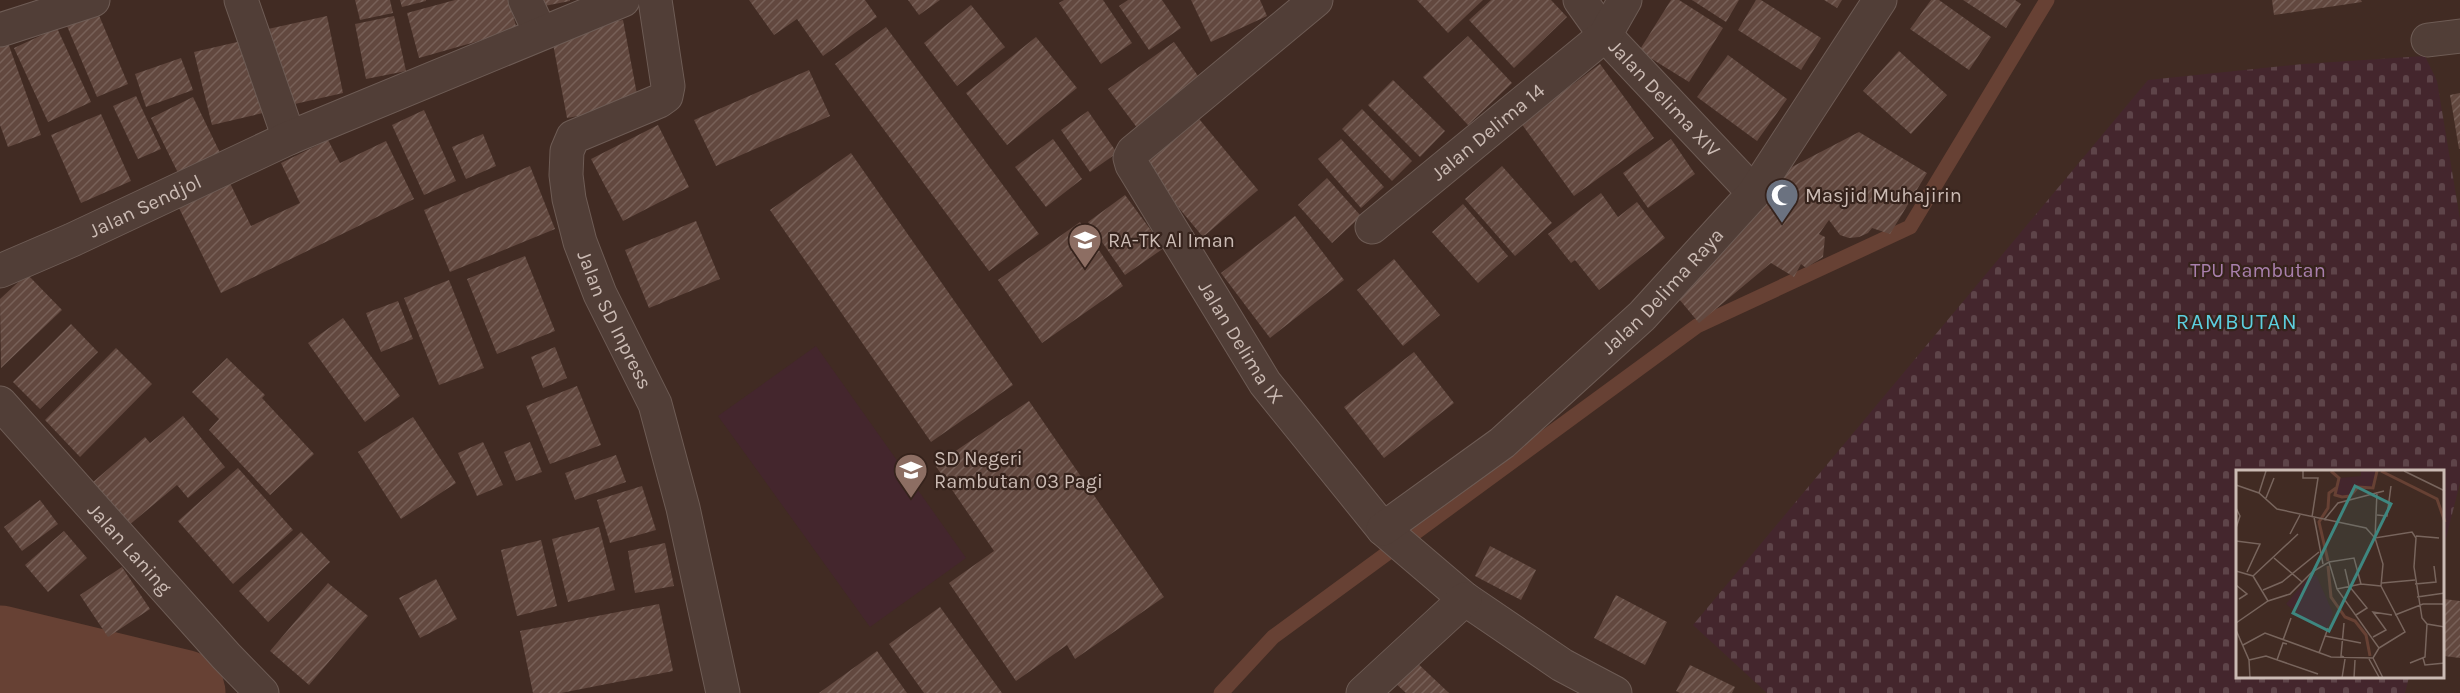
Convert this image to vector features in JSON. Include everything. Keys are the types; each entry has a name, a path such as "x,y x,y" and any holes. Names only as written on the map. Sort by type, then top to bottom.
{"street":[{"path":"0,30 93,0"},
{"path":"241,0 289,138"},
{"path":"525,0 540,32"},
{"name":"Jalan Sendjol","path":"0,271 72,240 289,138 527,41 540,32 623,0"},
{"name":"Jalan SD Inpress","path":"655,0 668,86 666,96 660,101 573,137 567,151 566,175 569,199 580,243 600,294 655,404 683,508 723,693"},
{"name":"Jalan Delima IX","path":"1316,0 1133,152 1130,158 1132,165 1265,383 1387,531"},
{"name":"Jalan Delima XIV","path":"1580,0 1605,35 1754,193"},
{"path":"1605,35 1625,0"},
{"name":"Jalan Delima Raya","path":"1387,531 1502,443 1642,316 1754,193 1880,0"},
{"name":"Jalan Delima 14","path":"1372,227 1605,35"},
{"name":"Jalan Laning","path":"0,403 226,656 262,693"},
{"path":"1387,531 1465,599 1562,665 1615,693"},
{"path":"1363,693 1465,599"}],"green space":[{"name":"TPU Rambutan","path":"2425,56 2437,81 2460,219 2460,483 2445,542 2445,470 2236,470 2236,678 2409,678 2405,693 1767,693 1693,625 2148,80 2303,64"},
{"path":"816,346 966,558 870,627 718,416"},
{"path":"0,663 24,685 45,693 0,693"}],"building":[{"path":"355,0 390,0 393,13 360,20"},
{"path":"400,0 426,0 426,1 402,7"},
{"path":"455,0 509,0 517,30 419,58 407,13"},
{"path":"537,0 570,0 570,1 539,7"},
{"path":"749,0 865,0 877,17 823,56 797,19 774,35"},
{"path":"908,0 940,0 919,15"},
{"path":"1064,0 1103,0 1132,43 1101,64 1059,3"},
{"path":"1128,0 1162,0 1181,28 1149,50 1119,6"},
{"path":"1191,0 1260,0 1267,16 1211,42"},
{"path":"1417,0 1483,0 1448,33"},
{"path":"1491,0 1551,0 1567,17 1514,68 1469,20"},
{"path":"1671,0 1679,0 1723,28 1689,82 1639,51"},
{"path":"1692,0 1739,0 1726,22"},
{"path":"1756,0 1761,0 1821,38 1801,70 1738,30"},
{"path":"1824,0 1842,0 1837,8"},
{"path":"1931,0 1939,0 1991,37 1969,70 1910,29"},
{"path":"1963,0 2015,0 2021,4 2006,28"},
{"path":"2272,0 2361,0 2362,2 2274,15"},
{"path":"971,5 1005,47 957,86 924,43"},
{"path":"98,13 128,84 97,97 67,26"},
{"path":"327,16 343,93 286,106 268,29"},
{"path":"394,16 406,71 366,79 355,24"},
{"path":"623,20 639,105 567,118 551,33"},
{"path":"886,27 1039,234 989,271 835,64"},
{"path":"57,28 91,102 48,122 14,48"},
{"path":"1468,36 1512,83 1468,125 1423,77"},
{"path":"1036,37 1077,88 1007,145 966,93"},
{"path":"7,40 41,135 8,147 0,125 0,42"},
{"path":"246,40 263,113 212,125 194,52"},
{"path":"1174,42 1203,83 1138,129 1108,89"},
{"path":"1899,51 1947,95 1911,134 1863,91"},
{"path":"1728,55 1787,99 1757,141 1697,97"},
{"path":"181,58 193,90 146,107 135,74"},
{"path":"1600,64 1654,138 1574,196 1521,123"},
{"path":"809,70 830,116 716,166 694,120"},
{"path":"1393,80 1445,131 1420,157 1368,105"},
{"path":"2460,93 2460,149 2459,149 2450,95"},
{"path":"136,96 161,149 138,159 113,106"},
{"path":"193,97 224,161 182,181 151,118"},
{"path":"1362,109 1412,161 1392,181 1342,129"},
{"path":"424,110 456,181 424,195 392,125"},
{"path":"1088,111 1117,153 1090,172 1061,130"},
{"path":"101,114 131,181 81,203 51,135"},
{"path":"1195,114 1258,190 1203,237 1139,160"},
{"path":"658,125 689,187 623,221 591,159"},
{"name":"Masjid Muhajirin","path":"1859,132 1927,173 1890,234 1872,228 1868,233 1859,237 1849,238 1840,235 1829,220 1819,234 1825,237 1823,257 1806,268 1801,264 1794,277 1771,263 1699,323 1674,293 1786,170"},
{"path":"483,134 496,166 466,179 452,147"},
{"path":"1053,139 1082,179 1046,207 1015,167"},
{"path":"1341,139 1384,187 1361,208 1318,159"},
{"path":"1671,139 1695,174 1648,208 1623,173"},
{"path":"328,140 340,163 386,141 414,199 221,293 176,202 227,177 251,226 300,203 281,163"},
{"path":"851,153 1013,385 931,442 770,210"},
{"path":"530,166 555,229 450,272 424,210"},
{"path":"1502,166 1552,223 1515,256 1465,199"},
{"path":"1327,178 1361,216 1332,243 1298,205"},
{"path":"1601,193 1618,217 1637,202 1665,238 1599,290 1575,260 1571,263 1548,234"},
{"path":"1125,195 1164,248 1125,275 1088,222"},
{"path":"1463,204 1508,256 1478,283 1432,232"},
{"path":"1295,216 1344,280 1270,338 1221,273"},
{"path":"696,221 720,279 649,308 625,250"},
{"path":"1080,222 1123,286 1042,343 998,280"},
{"path":"525,256 555,331 497,354 467,279"},
{"path":"1394,259 1440,315 1403,346 1357,290"},
{"path":"27,274 62,310 1,368 0,299"},
{"path":"449,280 484,368 439,385 404,298"},
{"path":"398,301 413,339 381,352 366,313"},
{"path":"343,318 400,396 365,422 308,343"},
{"path":"71,324 98,352 40,409 13,382"},
{"path":"555,347 567,378 543,388 531,357"},
{"path":"116,348 152,384 80,457 45,420"},
{"path":"1414,352 1454,403 1384,458 1344,407"},
{"path":"227,358 265,395 262,398 314,454 270,495 209,430 219,419 192,392"},
{"path":"577,386 601,445 550,464 526,406"},
{"path":"1029,401 1164,597 1075,659 1067,645 1016,681 949,583 994,551 935,465"},
{"path":"183,416 225,467 188,498 177,485 128,526 92,483 145,437 150,443"},
{"path":"413,417 456,483 401,519 358,452"},
{"path":"483,442 503,485 477,496 458,453"},
{"path":"530,442 542,472 516,481 504,452"},
{"path":"616,455 626,482 575,500 565,473"},
{"path":"238,468 293,530 233,584 178,521"},
{"path":"642,486 656,530 610,543 597,500"},
{"path":"40,500 58,524 22,551 4,527"},
{"path":"599,527 615,590 568,602 552,539"},
{"path":"64,531 87,558 48,592 25,565"},
{"path":"301,532 330,562 268,622 239,591"},
{"path":"541,540 557,606 517,616 501,550"},
{"path":"665,543 674,586 635,593 628,551"},
{"path":"1490,546 1536,570 1521,600 1475,576"},
{"path":"122,567 150,609 108,637 80,595"},
{"path":"436,579 457,619 420,638 399,598"},
{"path":"328,583 368,616 309,685 270,651"},
{"path":"1616,595 1667,622 1645,665 1594,638"},
{"path":"2445,599 2460,601 2460,658 2445,656"},
{"path":"659,604 673,671 561,693 533,693 520,631"},
{"path":"940,607 1002,693 924,693 889,644"},
{"path":"877,651 907,693 819,693"},
{"path":"1413,659 1449,693 1406,693 1393,681"},
{"path":"1690,665 1735,687 1732,693 1680,693 1676,691"}],"waterway":[{"path":"1221,693 1273,637 1697,326 1910,227 2047,0"},
{"path":"0,649 182,693"}],"place":[{"name":"Masjid Muhajirin","path":"1782,224"},
{"name":"RA-TK Al Iman","path":"1085,269"},
{"name":"SD Negeri Rambutan 03 Pagi","path":"911,499"}],"district":[{"name":"RAMBUTAN","path":"2237,321"}]}
